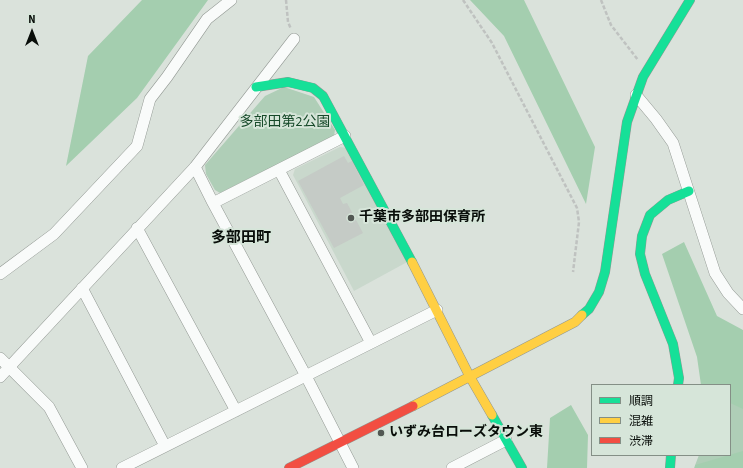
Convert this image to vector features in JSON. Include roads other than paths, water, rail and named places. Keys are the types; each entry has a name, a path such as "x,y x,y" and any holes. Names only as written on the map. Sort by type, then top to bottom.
{"street":[{"path":"0,274 54,234 137,146 150,98 207,20 231,0"},
{"path":"289,468 470,377 575,322 589,309 599,292 605,272 626,122 647,71 690,0"},
{"path":"0,376 195,167 294,39"},
{"path":"256,87 288,82 313,88 323,96 437,310 470,377 522,468"},
{"path":"636,96 656,119 673,143 715,273 728,293 743,309"},
{"path":"212,203 345,136"},
{"path":"195,167 212,203 306,376 353,468"},
{"path":"279,170 371,343"},
{"path":"678,384 673,344 644,274 640,254 642,236 650,216 668,200 689,191"},
{"path":"137,228 236,411"},
{"path":"82,288 165,446"},
{"path":"122,468 437,310"},
{"path":"0,358 49,407 82,468"},
{"path":"452,468 506,440"},
{"path":"670,468 671,456"}],"place":[{"name":"千葉市多部田保育所","path":"351,218"},
{"name":"いずみ台ローズタウン東","path":"381,433"}],"district":[{"name":"多部田町","path":"241,239"}],"park label":[{"name":"多部田第2公園","path":"285,123"}]}
